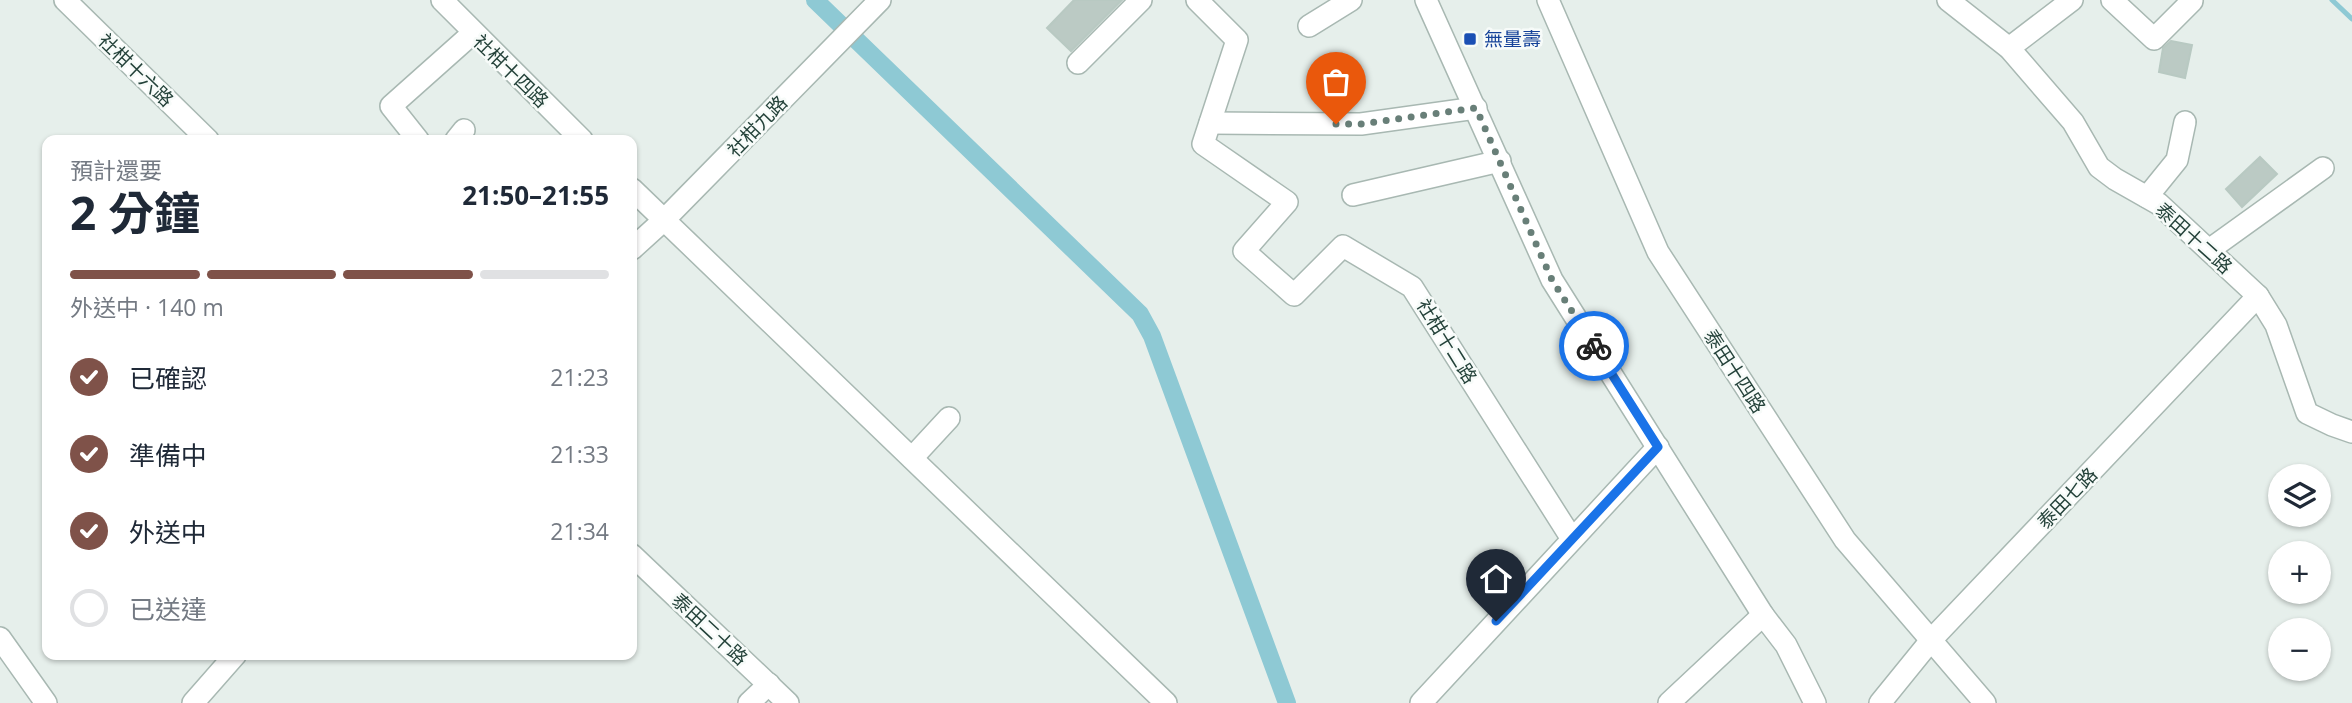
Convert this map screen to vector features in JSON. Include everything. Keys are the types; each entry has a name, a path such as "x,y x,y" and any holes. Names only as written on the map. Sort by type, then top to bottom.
{"street":[{"name":"社柑十六路","path":"65,0 203,135"},
{"name":"社柑十四路","path":"442,0 577,135"},
{"path":"1078,63 1142,0"},
{"name":"社柑十二路","path":"1197,0 1237,40 1203,144 1287,202 1244,251 1294,295 1343,246 1412,287 1572,539"},
{"path":"1309,26 1351,0"},
{"path":"1426,0 1552,280 1763,615 1786,645 1815,703"},
{"name":"泰田十四路","path":"1548,0 1658,253 1845,540 1985,703"},
{"name":"泰田十二路","path":"1948,0 2009,48 2073,121 2099,167 2115,180 2159,204 2258,296 2276,325 2307,412 2352,432"},
{"path":"2009,48 2072,0"},
{"path":"2112,0 2154,39 2192,1"},
{"name":"社柑九路","path":"637,244 877,3"},
{"path":"414,135 391,106 473,33"},
{"path":"1210,123 1361,124 1476,108"},
{"path":"2147,197 2177,160 2185,121"},
{"path":"1353,195 1500,161"},
{"path":"2208,250 2323,168"},
{"path":"637,194 1166,703"},
{"name":"泰田七路","path":"1880,703 1932,639 2258,296"},
{"path":"912,458 949,418"},
{"path":"1420,703 1658,447"},
{"name":"泰田二十路","path":"637,560 788,703"},
{"path":"1669,703 1763,615"},
{"path":"0,638 46,703"},
{"path":"193,703 231,660"},
{"path":"749,703 769,684"}],"building":[{"path":"1074,0 1122,0 1071,51 1047,28"},
{"path":"2171,41 2192,45 2185,78 2159,72 2163,48"},
{"path":"2260,157 2277,174 2242,207 2226,189"}],"waterway":[{"path":"815,0 1140,314 1152,336 1287,703"},
{"path":"2332,0 2352,19"}],"way so far":[{"path":"1336,124 1361,124 1476,108 1552,280 1594,346"}],"place":[{"name":"無量壽","path":"1470,39"}],"route":[{"path":"1496,621 1658,447 1594,346"}]}
